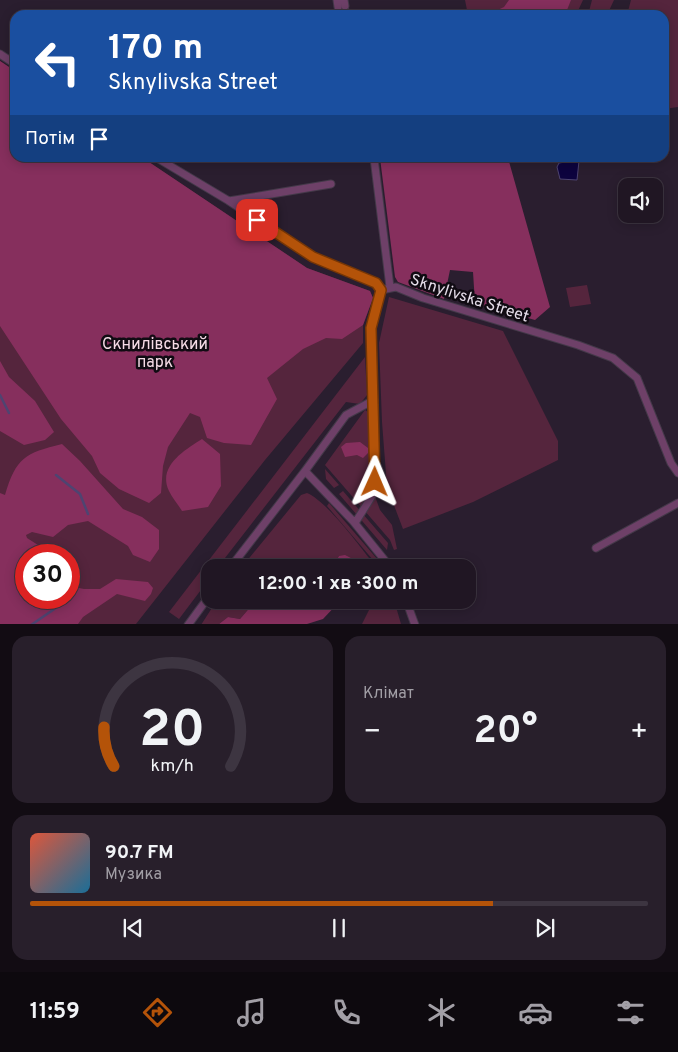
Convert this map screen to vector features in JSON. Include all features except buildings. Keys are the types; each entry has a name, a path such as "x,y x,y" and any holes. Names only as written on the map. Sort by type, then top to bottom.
{"street":[{"path":"164,162 229,201 313,257 376,283 381,290 371,328 375,482 372,496 354,522"},
{"path":"374,162 390,287"},
{"path":"229,201 331,184"},
{"name":"Sknylivska Street","path":"381,290 390,287 613,358 637,378 672,463 678,473"},
{"path":"237,559 344,417 374,400"},
{"path":"305,471 354,522 384,559"},
{"path":"596,548 678,503"},
{"path":"188,624 201,607"},
{"path":"409,609 415,624"}],"green space":[{"path":"465,0 583,0 578,10 467,10"},
{"path":"509,0 571,0 567,10 498,10 504,7"},
{"path":"592,0 614,0 609,10 589,10"},
{"path":"631,0 678,0 678,107 669,108 669,10 628,10"},
{"name":"Скнилівський парк","path":"0,61 10,68 10,162 149,162 307,268 370,291 373,298 363,325 363,343 265,460 136,624 0,624"},
{"name":"Скнилівський парк","path":"0,61 10,68 10,162 149,162 307,268 370,291 373,298 363,325 342,339 326,338 303,349 267,378 277,399 251,445 224,443 207,438 200,417 190,413 168,447 163,466 161,493 149,503 119,489 100,473 92,456 61,419 0,326"},
{"path":"381,162 509,162 550,307 535,320 475,303 473,272 450,270 444,299 398,282 395,277"},
{"path":"587,285 591,304 570,307 566,288"},
{"path":"389,297 503,331 558,441 558,460 473,502 403,529 387,487 382,422 379,343"},
{"path":"365,357 367,395 360,404 346,402 224,559 210,559"},
{"path":"0,361 9,377 35,401 54,432 45,440 24,445 0,431"},
{"path":"365,410 368,412 372,488 380,510 392,525 397,549 394,550 390,540 325,465"},
{"path":"202,439 220,454 221,486 208,507 182,511 169,491 166,482 167,474 170,466 181,454"},
{"path":"360,442 368,448 368,453 363,458 357,455 345,457 341,447 346,443"},
{"path":"62,444 123,509 142,517 159,530 159,549 150,562 133,555 128,546 88,521 68,525 53,537 32,532 26,535 27,538 36,544 15,544 15,609 80,609 80,588 100,589 116,579 148,582 153,588 145,601 117,594 83,617 78,624 0,624 0,493 5,495 18,465 31,454"},
{"path":"325,469 339,485 334,488 326,479"},
{"path":"343,491 388,543 387,550 339,494"},
{"path":"307,493 324,505 370,559 351,559 339,556 337,559 248,559 301,495"},
{"path":"329,503 377,559 372,559 327,506"},
{"path":"345,555 351,559 337,559 339,556"},
{"path":"201,570 201,590 179,619 169,612"},
{"path":"211,609 249,609 240,619 228,617 219,624 202,624"},
{"path":"249,609 332,609 323,619 307,624 219,624 228,617 240,619"},
{"path":"370,609 397,609 401,624 362,624"}],"shaded area":[{"path":"579,162 577,180 560,179 557,167 559,163"}],"waterway":[{"path":"0,395 9,413"},
{"path":"56,475 80,494 88,514"},
{"path":"32,624 54,609"}],"tunnel":[{"path":"345,6 346,10"}],"route":[{"path":"257,220 313,257 376,283 381,290 371,328 375,482"}]}
